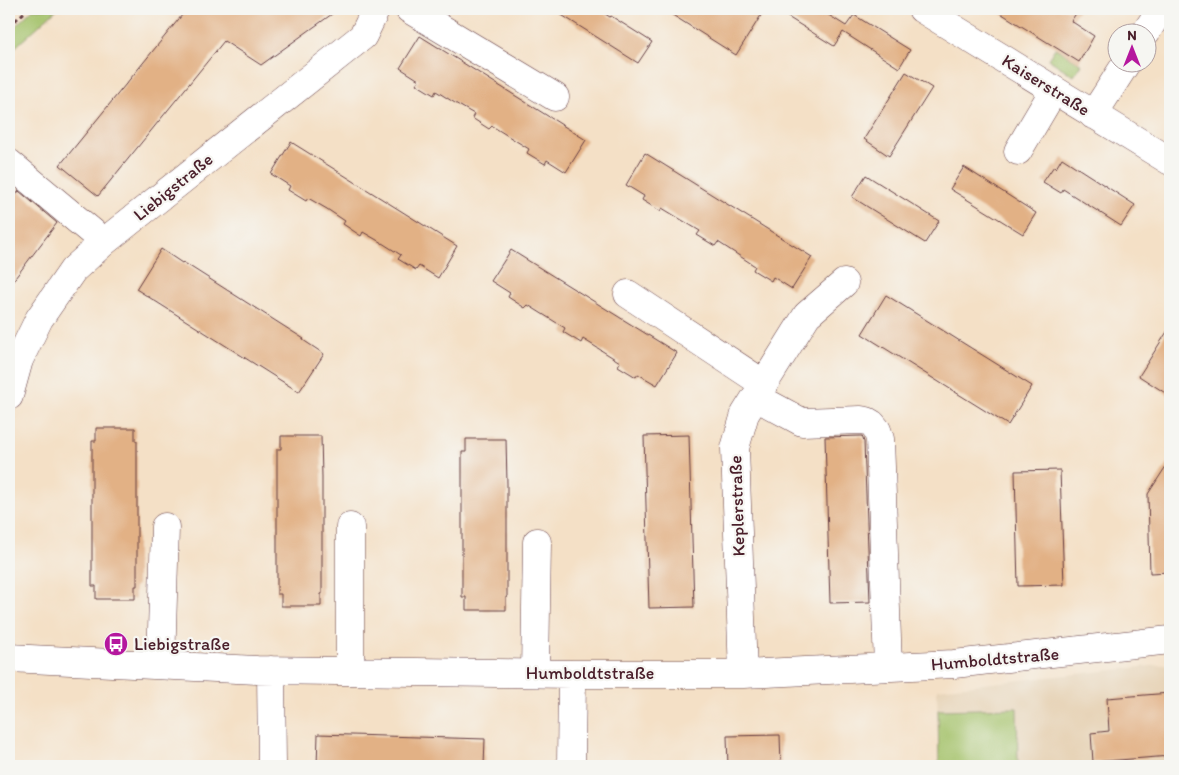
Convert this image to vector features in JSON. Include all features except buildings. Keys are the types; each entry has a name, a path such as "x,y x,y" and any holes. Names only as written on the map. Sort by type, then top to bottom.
{"street":[{"name":"Liebigstraße","path":"9,395 19,360 39,319 73,270 104,242 364,36 376,9"},
{"path":"409,9 555,97"},
{"name":"Kaiserstraße","path":"922,9 1170,161"},
{"path":"1153,22 1161,9"},
{"path":"1094,115 1121,72"},
{"path":"1018,151 1054,90"},
{"path":"9,163 104,242"},
{"name":"Keplerstraße","path":"743,674 735,448 745,414 807,315 844,283"},
{"path":"628,294 802,422 861,420 872,424 877,430 880,439 888,668"},
{"path":"161,665 165,527"},
{"path":"350,527 350,671"},
{"path":"535,673 537,542"},
{"name":"Humboldtstraße","path":"9,658 271,670 743,674 954,664 1170,640"},
{"path":"271,670 272,766"},
{"path":"571,766 572,674"}],"path":[{"path":"9,26 28,9"}],"shaded area":[{"path":"1170,664 1170,766 939,766 937,689"}],"green space":[{"path":"33,9 57,9 9,53 9,32"},
{"path":"1055,48 1082,64 1074,76 1048,59"},
{"path":"1017,708 1018,766 939,766 938,710"}],"place":[{"name":"Liebigstraße","path":"116,644"}]}
